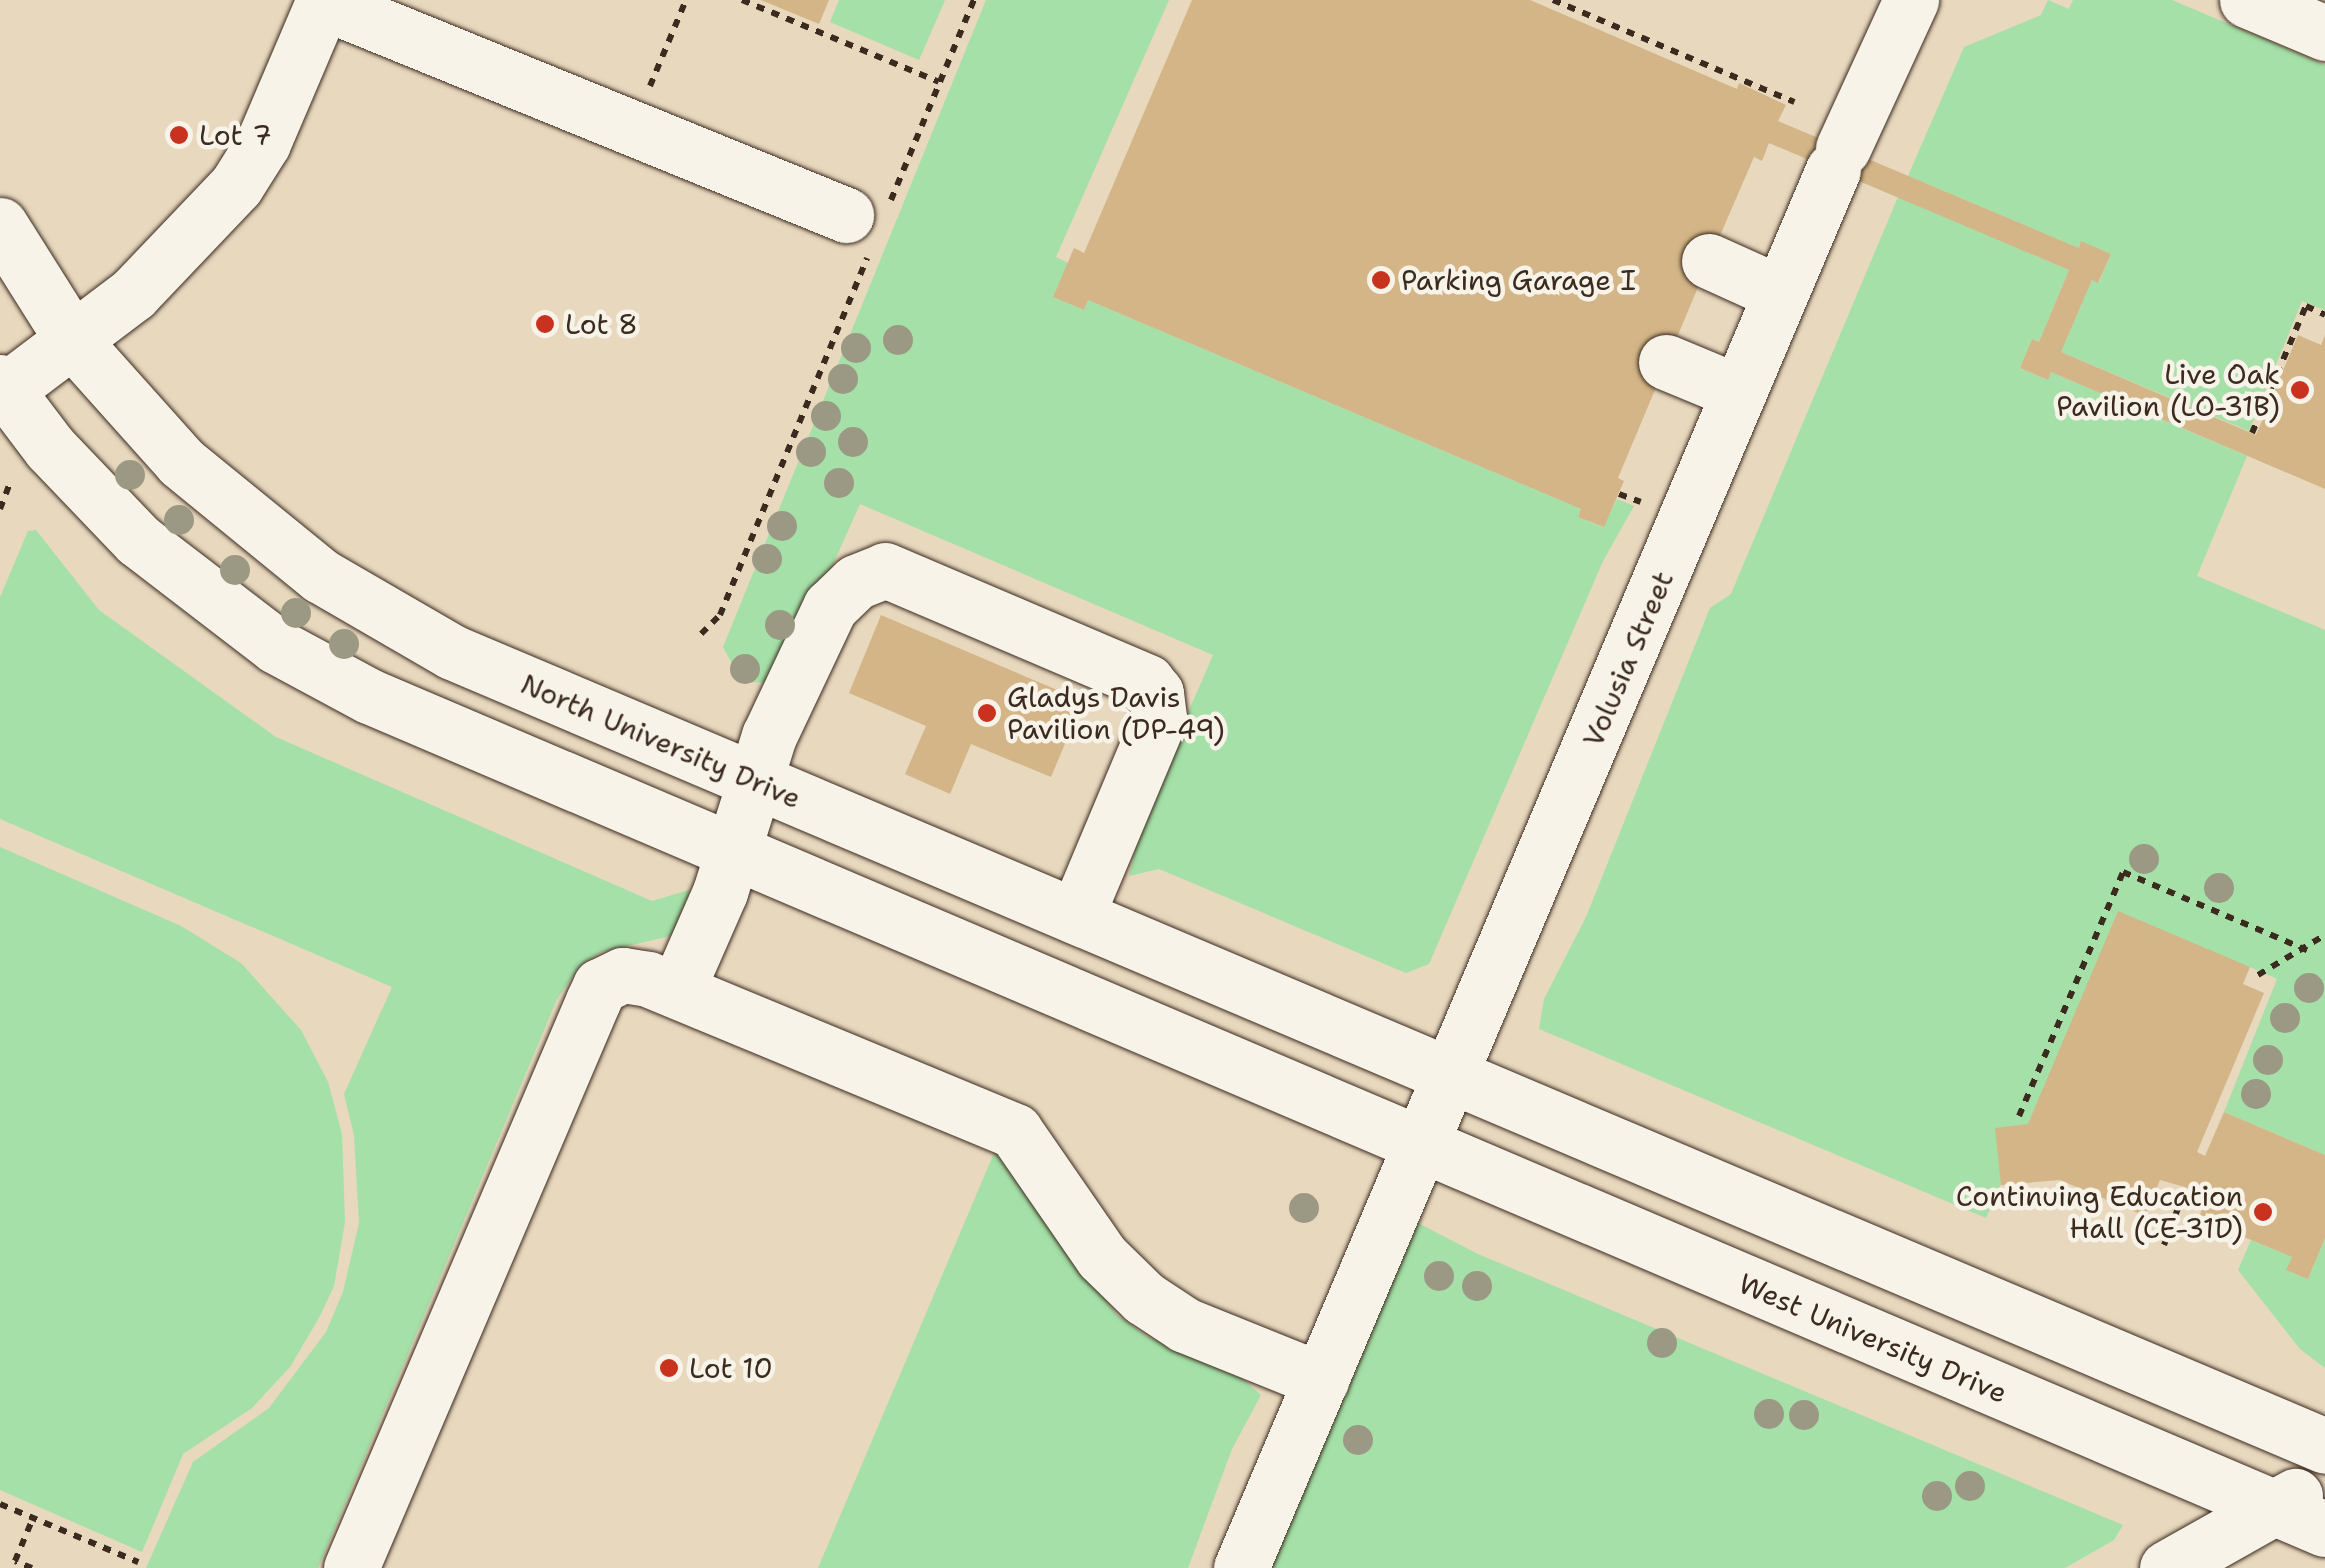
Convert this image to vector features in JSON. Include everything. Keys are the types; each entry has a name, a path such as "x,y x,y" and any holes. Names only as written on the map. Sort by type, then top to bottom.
{"street":[{"name":"Volusia Street","path":"1241,1568 1452,1077 1780,293 1911,0"},
{"path":"2247,0 2325,33"},
{"path":"869,221 324,1 262,143 236,186 133,294 72,341 3,386 62,462 138,540 276,646 369,696 1421,1146"},
{"name":"North University Drive","path":"0,224 72,341 181,462 321,576 452,652 1452,1077"},
{"path":"1709,261 1780,293"},
{"path":"1666,362 1738,392"},
{"path":"677,990 733,850 755,782 830,607 871,574 900,574 1146,682 1156,693 1159,720 1076,916"},
{"path":"351,1568 600,986 622,975 677,990 1015,1131 1102,1257 1144,1298 1185,1325 1321,1380"},
{"path":"1452,1077 2325,1446"},
{"name":"West University Drive","path":"1421,1146 2325,1529"},
{"path":"2167,1568 2325,1478"}],"path":[{"path":"630,127 686,0"},
{"path":"742,0 938,82"},
{"path":"701,634 720,616 869,221 974,0"},
{"path":"1554,0 1794,102"},
{"path":"2252,433 2306,306 2325,315"},
{"path":"0,509 9,486"},
{"path":"1619,494 1642,503"},
{"path":"2020,1116 2123,872 2306,950"},
{"path":"2258,975 2325,936"},
{"path":"2164,1244 2185,1190"},
{"path":"0,1504 138,1562"},
{"path":"32,1568 15,1561 33,1518"}],"shaded area":[{"path":"0,0 2325,0 2325,1568 0,1568"}],"green space":[{"path":"839,0 945,0 919,60 830,22"},
{"path":"986,0 1169,0 1056,257 1068,263 1053,297 1084,310 1088,300 1581,509 1578,517 1603,527 1617,499 1634,506 1603,561 1429,964 1406,973 1159,869 1129,876 1144,814 1213,655 860,504 780,683 742,682 723,647"},
{"path":"2048,0 2069,9 2073,0 2172,0 2325,65 2325,310 2302,301 2249,431 2061,352 2092,280 2099,282 2111,254 2081,242 2079,248 1908,176 1964,47 2041,15"},
{"path":"1898,197 2069,270 2039,342 2032,339 2020,368 2047,380 2051,372 2247,456 2197,576 2325,630 2325,1155 2224,1112 2277,979 2250,967 2028,1124 1986,1218 1539,1029 1544,999 1586,917 1710,608 1731,594"},
{"path":"36,530 99,610 276,737 652,901 689,890 688,909 671,936 601,952 580,966 557,999 318,1568 146,1568 193,1462 269,1408 326,1332 343,1292 359,1223 354,1135 344,1094 392,987 0,819 0,597 28,531"},
{"path":"0,847 181,926 241,963 301,1030 328,1082 342,1134 345,1222 334,1286 320,1316 290,1367 252,1408 183,1454 142,1552 0,1490"},
{"path":"994,1153 1009,1165 1116,1314 1146,1336 1237,1374 1261,1395 1232,1449 1188,1568 818,1568"},
{"path":"1416,1222 1478,1254 2123,1525 2114,1540 2065,1568 1268,1568"},
{"path":"2325,1238 2325,1368 2300,1349 2238,1270 2251,1240 2292,1257 2287,1270 2308,1279"}],"building":[{"path":"761,0 829,0 819,24"},
{"name":"Parking Garage I","path":"1192,0 1530,0 1737,89 1739,83 1786,105 1778,121 2079,248 2081,241 2111,254 2098,283 2092,280 2061,352 2256,435 2298,335 2321,345 2325,335 2325,489 2051,372 2048,380 2020,368 2032,339 2039,342 2069,270 1769,143 1762,161 1754,157 1709,261 1618,478 1624,481 1604,527 1578,517 1581,509 1088,300 1084,310 1053,297 1074,248 1084,253"},
{"name":"Gladys Davis Pavilion (DP-49)","path":"881,615 1083,701 1051,777 971,744 950,794 905,774 926,726 849,693"},
{"path":"2118,911 2250,967 2243,984 2264,993 2197,1152 2205,1156 2224,1112 2325,1155 2325,1238 2308,1279 2286,1270 2292,1257 2220,1227 2215,1239 2193,1230 2208,1196 2192,1189 2160,1180 2145,1216 2060,1180 2001,1185 1995,1128 2028,1124"}],"place":[{"name":"Lot 7","path":"179,135"},
{"name":"Parking Garage I","path":"1381,280"},
{"name":"Lot 8","path":"545,324"},
{"name":"Live Oak Pavilion (LO-31B)","path":"2300,390"},
{"name":"Gladys Davis Pavilion (DP-49)","path":"987,713"},
{"name":"Continuing Education Hall (CE-31D)","path":"2263,1212"},
{"name":"Lot 10","path":"669,1368"}]}
